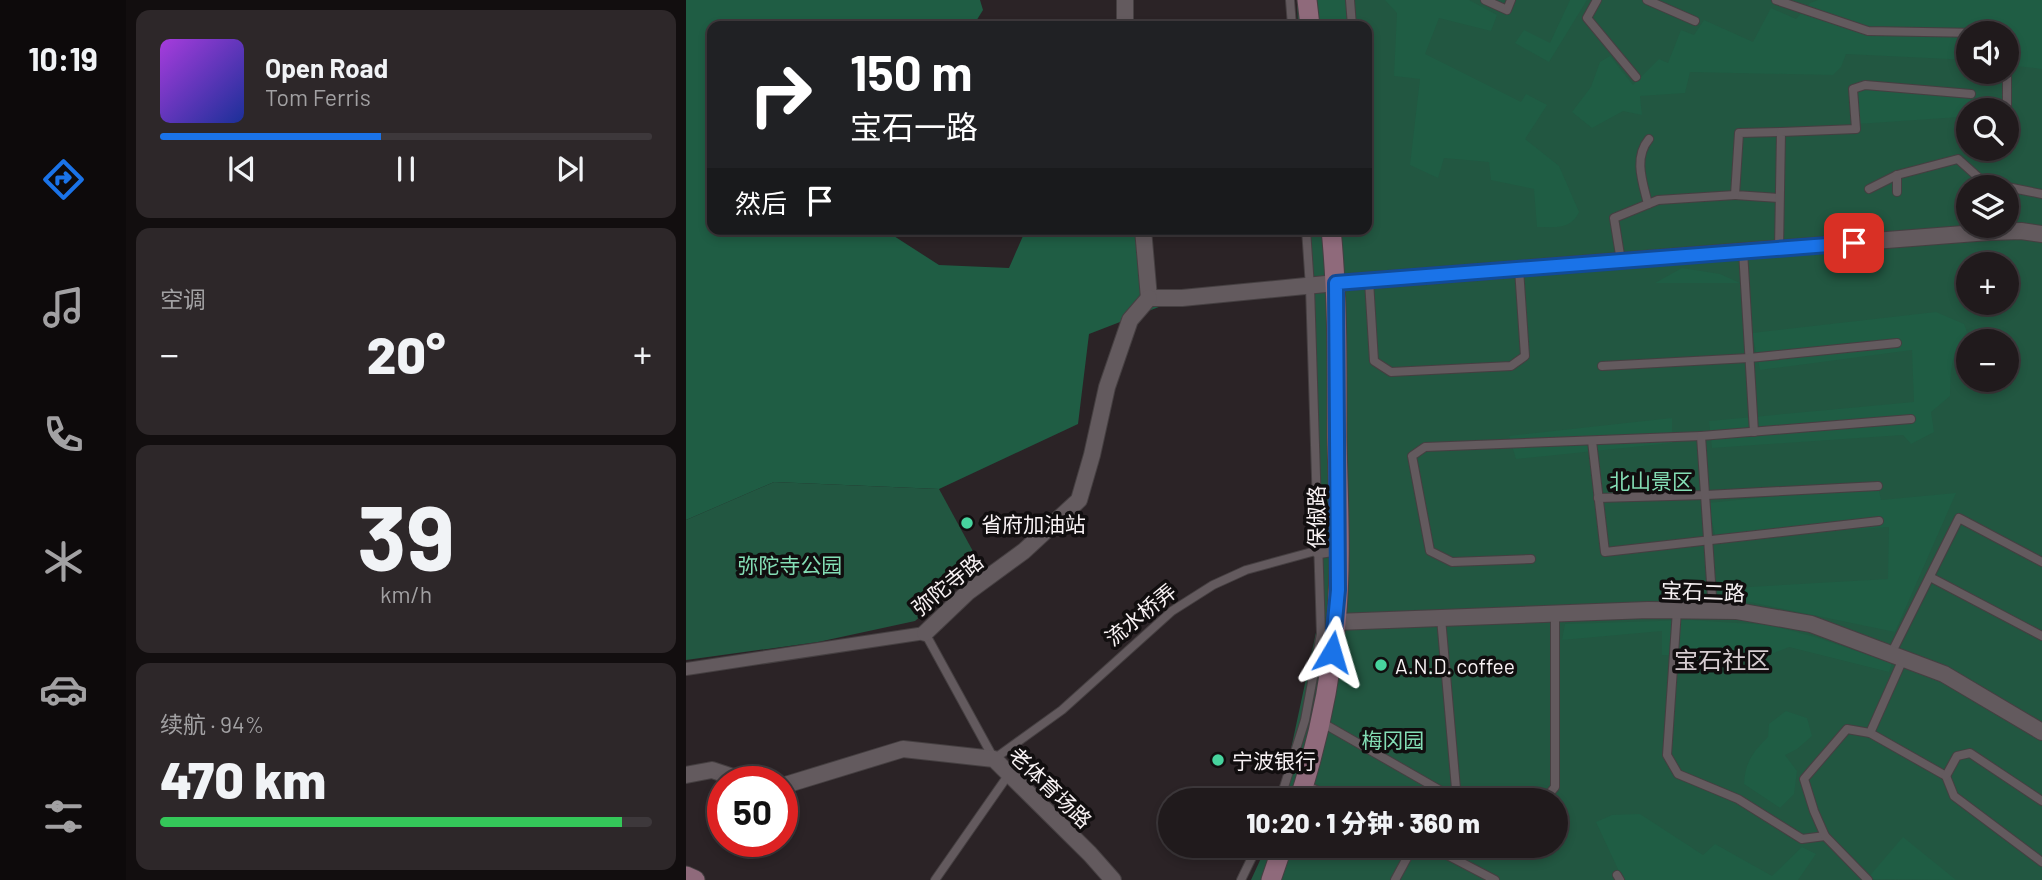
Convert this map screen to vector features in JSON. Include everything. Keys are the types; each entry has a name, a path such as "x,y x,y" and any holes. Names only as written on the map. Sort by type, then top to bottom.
{"main road":[{"path":"1307,0 1309,21"},
{"name":"保俶路","path":"1303,788 1321,722 1336,622 1328,548 1336,283 1334,235"},
{"path":"1270,880 1278,858"},
{"path":"686,876 695,880"}],"street":[{"path":"1125,0 1125,21"},
{"path":"2019,231 2042,234"},
{"path":"1144,235 1149,298 1182,298 1956,232"},
{"name":"弥陀寺路","path":"686,669 925,633 968,592 1024,551 1079,500 1093,455 1107,387 1130,320 1149,298"},
{"name":"宝石二路","path":"1336,622 1676,610 1737,611 1811,624 1944,674 2042,732"},
{"name":"老体育场路","path":"798,781 903,749 993,759 1113,880"},
{"path":"686,775 707,771"}],"lane":[{"path":"1290,0 1292,21"},
{"path":"1350,0 1352,21"},
{"path":"1485,0 1507,10 1511,0"},
{"path":"1597,0 1587,18 1636,77"},
{"path":"1647,0 1695,21"},
{"path":"1776,0 1868,30 1956,32"},
{"path":"1735,195 1739,133 1856,129 1853,89 1865,85 1971,93"},
{"path":"1779,249 1781,132"},
{"path":"1648,204 1639,159 1643,146 1649,139"},
{"path":"1869,188 1897,175 1958,159 1976,175"},
{"path":"1897,175 1897,192"},
{"path":"2019,189 2042,194"},
{"path":"1621,261 1614,218 1648,204 1735,195 1779,198"},
{"path":"1284,788 1305,720 1321,634 1328,548 1306,235"},
{"path":"1743,251 1754,432"},
{"path":"1369,281 1374,361 1391,372 1511,366 1525,356 1520,269"},
{"path":"1602,366 1749,358 1897,343"},
{"path":"1531,559 1452,562 1430,551 1412,456 1425,447 1701,436 1910,419"},
{"path":"1701,436 1713,611"},
{"path":"1592,440 1605,552 1879,521"},
{"path":"1598,498 1878,486"},
{"path":"1870,733 1897,656 1930,577 1959,518 2042,562"},
{"name":"流水桥弄","path":"993,759 1062,710 1172,611 1213,585 1246,570 1328,548"},
{"path":"1930,577 2042,636"},
{"path":"1676,610 1667,755 1678,774 1738,799 1802,839 1825,836"},
{"path":"1554,788 1555,614"},
{"path":"1441,618 1456,788"},
{"path":"925,633 993,759"},
{"path":"1321,722 1436,788"},
{"path":"1868,880 1825,836 1804,779 1847,729 1870,733 1945,776 1954,796 2042,862"},
{"path":"1945,776 1957,755 1970,753 2042,801"},
{"path":"935,880 1009,774"},
{"path":"1241,880 1252,858"},
{"path":"1395,880 1407,858"},
{"path":"1453,858 1495,880"}],"green space":[{"path":"686,0 980,0 983,10 976,21 707,21 707,235 892,235 939,265 1009,268 1023,235 1144,235 1149,297 1182,298 1089,334 1078,424 939,489 774,482 686,520"},
{"name":"北山景区","path":"1297,0 2042,0 2042,880 1251,880 1261,858 1568,858 1568,788 1283,788 1321,609 1307,235 1372,235 1372,21 1298,21"},
{"path":"1317,0 1348,0 1348,21 1319,21"},
{"path":"1385,0 1469,0 1497,15 1491,31 1439,18 1425,54 1521,102 1526,94 1547,105 1525,139 1559,166 1579,212 1576,218 1567,225 1537,227 1534,189 1491,180 1489,162 1444,158 1438,178 1410,165 1420,79 1394,76 1397,13"},
{"path":"1570,0 1587,0 1549,62 1515,43 1524,30 1550,43"},
{"path":"1818,0 2042,0 2042,69 2019,66 2019,21 1956,21 1956,59 1846,54 1841,67 1833,75 1690,72 1685,93 1640,96 1642,115 1623,111 1592,128 1572,112 1591,87 1600,62 1610,56 1633,85 1659,59 1668,63 1681,30 1694,35 1704,20 1753,42 1771,8 1796,19 1810,3"},
{"path":"1865,85 1971,94 1970,98 1956,98 1956,117 1857,124 1857,90"},
{"path":"1682,268 1720,274 1740,283 1655,283"},
{"path":"1936,312 1964,324 1966,329 1956,329 1950,396 1931,412 1934,432 1911,444 1903,435 1712,448 1709,421 1914,402 1912,350 1760,370 1752,333"},
{"path":"1672,418 1672,443 1516,459 1509,436"},
{"name":"弥陀寺公园","path":"774,482 939,489 981,566 915,621 818,642 686,660 686,520"},
{"path":"1878,486 1881,500 1956,493 1895,632 1735,599 1749,587 1888,579 1889,527 1716,539 1708,503"},
{"path":"1689,620 1770,625 1892,663 1889,672 1789,647 1759,659 1662,655 1662,631 1562,640 1565,624"},
{"path":"1786,711 1807,718 1812,736 1785,755 1797,771 1794,794 1780,808 1744,784 1748,763 1768,737 1769,724"},
{"path":"1640,814 1703,855 1715,844 1772,876 1802,847 1816,854 1798,880 1623,880 1596,822 1612,815"},
{"path":"1903,837 1956,880 1867,879"}],"place":[{"name":"省府加油站","path":"967,523"},
{"name":"A.N.D. coffee","path":"1381,665"},
{"name":"宁波银行","path":"1218,760"}],"district":[{"name":"宝石社区","path":"1722,659"}],"route":[{"path":"1332,652 1338,590 1336,283 1854,243"}],"park label":[{"name":"梅冈园","path":"1393,739"}]}
